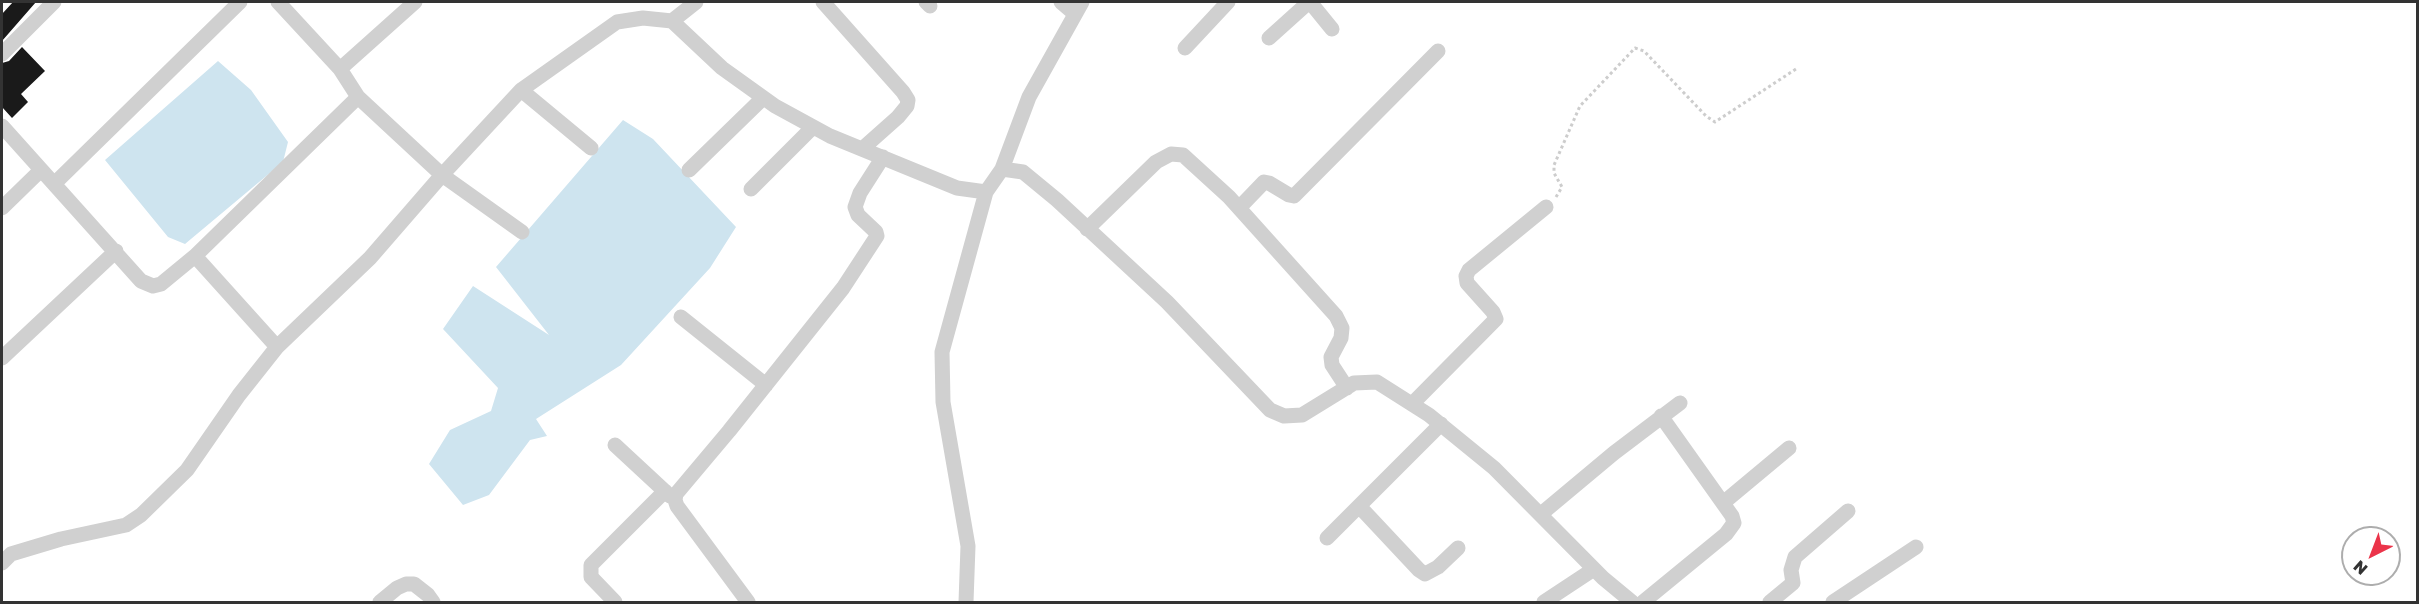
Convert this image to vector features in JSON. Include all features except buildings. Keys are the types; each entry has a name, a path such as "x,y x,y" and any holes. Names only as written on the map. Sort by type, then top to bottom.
{"street":[{"path":"2,54 54,2"},
{"path":"54,184 240,2"},
{"path":"278,2 340,69 358,97 442,175 522,232"},
{"path":"340,69 415,2"},
{"path":"672,21 696,2"},
{"path":"823,2 908,100 907,106 898,117 862,149"},
{"path":"966,603 968,546 943,402 942,352 986,192 1002,169 1029,97 1078,8 1061,2"},
{"path":"1185,48 1228,2"},
{"path":"1269,38 1309,2 1332,29"},
{"path":"2,563 11,554 61,538 126,525 141,515 187,470 239,395 277,347 370,258 442,175 521,90 618,21 643,18 672,21 722,68 775,106 813,127 957,188 986,192"},
{"path":"1239,208 1264,182 1294,196 1438,51"},
{"path":"521,90 591,148"},
{"path":"2,126 141,281 153,286 161,284 195,256 358,97"},
{"path":"689,170 763,98"},
{"path":"751,189 813,127"},
{"path":"1087,229 1156,162 1171,154 1183,155 1204,172 1239,208 1336,316 1342,328 1341,338 1331,357 1332,365 1347,388"},
{"path":"615,603 591,578 591,565 680,488 766,386 843,288 877,236 876,232 858,214 855,207 860,193 883,157"},
{"path":"1002,169 1023,172 1087,229 1167,302 1270,410 1284,416 1302,414 1354,384 1377,382 1441,424 1494,468 1594,569 1632,603"},
{"path":"2,208 41,170"},
{"path":"1412,404 1496,319 1493,312 1467,283 1466,276 1469,270 1546,207"},
{"path":"2,358 116,251"},
{"path":"195,256 277,347"},
{"path":"681,317 766,386"},
{"path":"1541,514 1680,403"},
{"path":"1644,603 1731,529 1734,523 1732,516 1661,416"},
{"path":"1327,538 1441,424"},
{"path":"615,446 670,495 748,603"},
{"path":"1723,503 1789,448"},
{"path":"1359,506 1425,574 1438,567 1458,548"},
{"path":"1770,603 1793,583 1791,570 1795,557 1848,511"},
{"path":"1833,603 1916,547"},
{"path":"1544,603 1594,569"},
{"path":"380,603 397,588 406,584 414,584 428,595 433,603"}],"path":[{"path":"1546,207 1561,190 1554,173 1554,165 1580,106 1635,48 1644,51 1706,116 1715,122 1796,69"}],"water":[{"path":"218,61 251,90 288,142 283,162 185,244 168,237 105,160"},
{"path":"623,120 653,139 736,227 710,268 621,365 536,419 547,436 530,440 489,495 463,505 429,464 450,430 491,411 498,388 443,329 473,286 549,335 496,267"}]}
